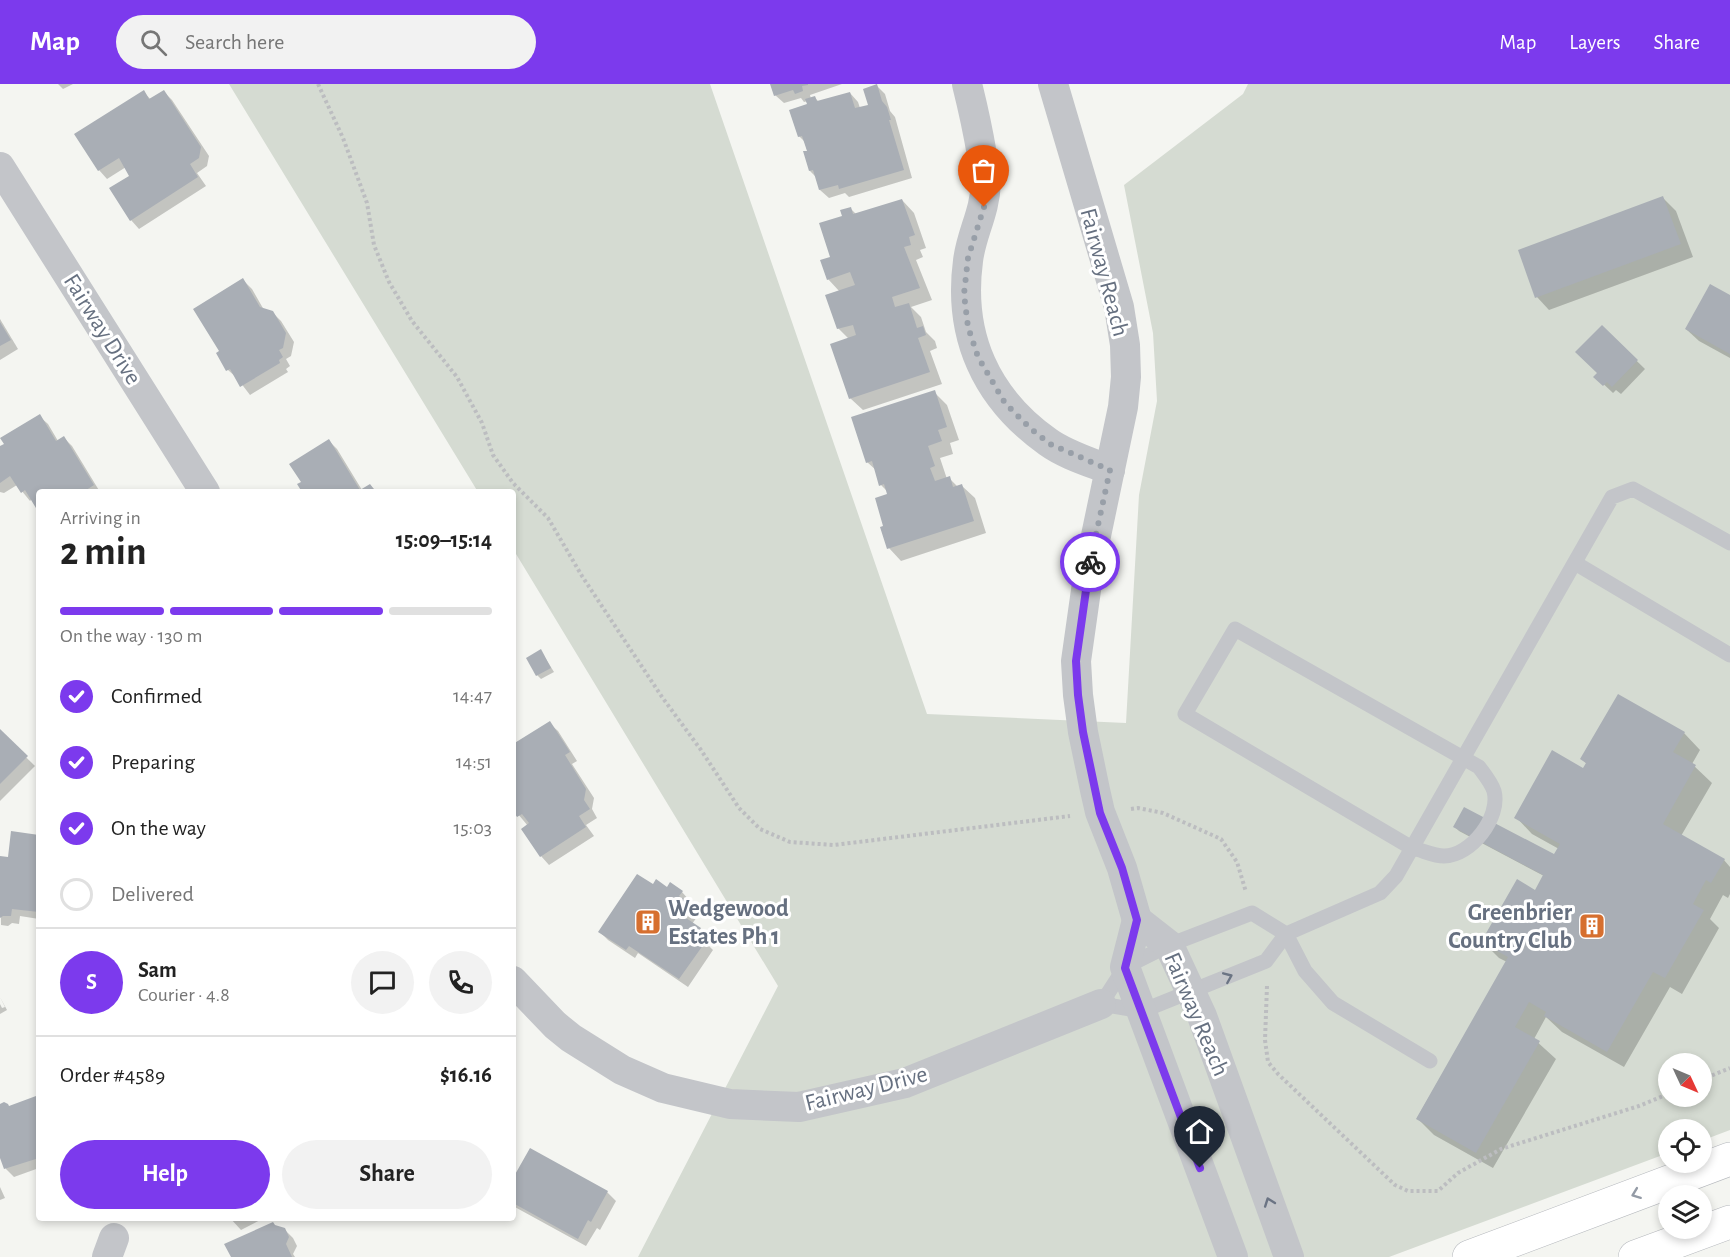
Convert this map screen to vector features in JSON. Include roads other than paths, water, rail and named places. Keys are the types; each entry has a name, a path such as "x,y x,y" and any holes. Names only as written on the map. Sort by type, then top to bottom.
{"main road":[{"path":"1469,1257 1730,1159"},
{"path":"1635,1257 1730,1222"}],"street":[{"path":"967,84 986,179 984,207 968,258 964,294 968,327 978,357 1005,403 1031,429 1050,444 1110,470"},
{"name":"Fairway Reach","path":"1053,84 1119,307 1125,345 1124,407 1089,568 1076,661 1083,732 1100,813 1122,868 1137,920 1125,968 1233,1257"},
{"name":"Fairway Drive","path":"0,167 203,489"},
{"name":"Fairway Reach","path":"1137,920 1169,945 1202,1016 1289,1257"},
{"name":"Fairway Drive","path":"516,984 555,1025 572,1038 622,1070 663,1088 730,1104 799,1107 905,1083 1101,1004"}],"lane":[{"path":"1430,1061 1333,1003 1305,970 1286,934 1252,913 1169,945 1125,968 1101,1004 1142,1011 1191,993 1266,961 1286,934 1380,893 1396,876 1612,497 1633,489 1730,543"},
{"path":"1575,563 1730,655"},
{"path":"1235,629 1463,758 1479,767 1487,777 1494,792 1493,805 1486,830 1466,849 1445,856 1412,848 1185,714 1235,629"}],"place":[{"name":"Wedgewood Estates Ph 1","path":"648,922"},
{"name":"Greenbrier Country Club","path":"1592,926"}]}
